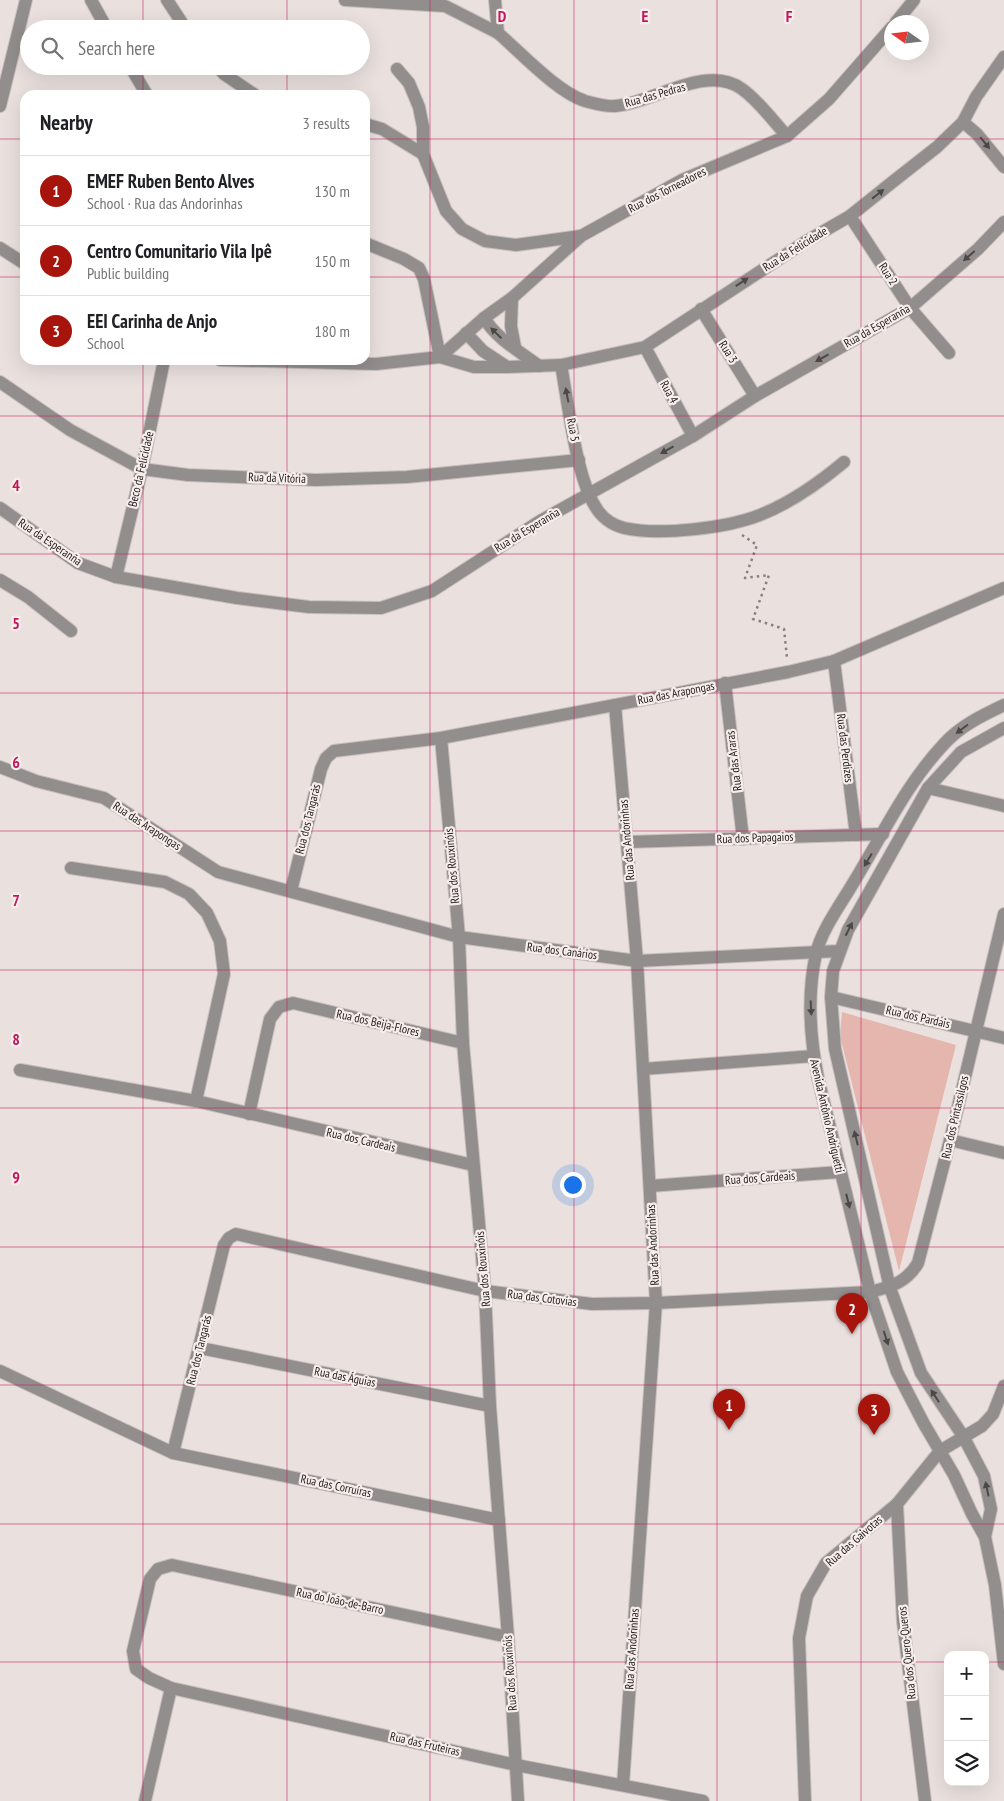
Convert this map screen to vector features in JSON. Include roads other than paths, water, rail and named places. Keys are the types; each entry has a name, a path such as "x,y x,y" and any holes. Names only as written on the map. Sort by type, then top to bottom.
{"street":[{"path":"21,20 26,0"},
{"path":"91,0 102,20"},
{"path":"167,0 180,20"},
{"name":"Rua das Pedras","path":"344,0 445,6 498,32 550,80 583,100 612,106 630,104 709,79 723,81 743,89 787,136"},
{"path":"495,0 498,32"},
{"path":"902,15 914,0"},
{"path":"0,106 20,24"},
{"name":"Rua dos Torneadores","path":"440,357 466,332 512,298 581,236 682,180 787,136 829,99 884,36"},
{"name":"Rua da Felicidade","path":"440,357 474,366 561,365 644,347 804,242 850,216 937,147 963,122 976,97 1004,57"},
{"path":"397,70 409,83 419,107 423,127 423,154 446,211 462,229 485,241 516,245 581,236"},
{"path":"135,75 144,90"},
{"path":"225,75 248,90"},
{"path":"963,122 977,134 1004,167"},
{"path":"370,125 382,129 423,154"},
{"name":"Rua 2","path":"850,216 910,308 949,353"},
{"name":"Rua da Esperanña","path":"0,508 78,563 116,577 237,598 308,607 382,608 432,591 540,521 693,436 755,396 910,308 978,249 1004,222"},
{"path":"370,245 404,259 419,268 424,279 440,357 370,364"},
{"path":"0,248 20,261"},
{"path":"512,298 511,326 515,348"},
{"name":"Rua 3","path":"701,309 755,396"},
{"path":"484,318 490,328 539,366"},
{"path":"466,332 483,351 507,367"},
{"name":"Rua 4","path":"644,347 693,436"},
{"name":"Beco da Felicidade","path":"116,577 142,469 163,365"},
{"name":"Rua 5","path":"561,365 579,460 589,494"},
{"name":"Rua da Vitória","path":"0,382 70,430 142,469 188,475 316,480 407,477 579,460"},
{"path":"589,494 594,506 605,520 624,528 655,531 728,525 761,515 822,480 844,462"},
{"path":"0,580 28,597 71,631"},
{"name":"Rua das Arapongas","path":"334,751 441,738 788,672 834,660 1004,588"},
{"name":"Rua das Perdizes","path":"834,660 856,835"},
{"name":"Rua das Araras","path":"725,684 743,839"},
{"name":"Rua das Andorinhas","path":"615,705 637,961 656,1303 623,1785"},
{"name":"Avenida Antônio Andriguetti","path":"1004,705 979,716 945,742 916,777 816,951 810,992 813,1056 870,1292 897,1372 985,1537 995,1585 1004,1664"},
{"name":"Avenida Antônio Andriguetti","path":"985,1537 991,1509 984,1476 963,1436 922,1373 890,1288 835,1049 832,997 833,971 839,950 928,788 962,752 1004,728"},
{"name":"Rua dos Rouxinóis","path":"441,738 459,937 463,1043 473,1166 486,1291 490,1406 508,1637 518,1801"},
{"name":"Rua dos Tangarás","path":"291,891 321,769 326,758 334,751"},
{"name":"Rua das Arapongas","path":"0,767 36,780 104,798 218,872 291,891"},
{"path":"928,788 1004,806"},
{"name":"Rua dos Papagaios","path":"627,842 883,834"},
{"path":"71,868 165,882 189,894 207,913 220,941 224,974 196,1101"},
{"name":"Rua dos Canários","path":"291,891 459,937 637,961 839,950"},
{"name":"Rua dos Pintassilgos","path":"870,1292 890,1288 908,1277 918,1263 1003,922"},
{"name":"Rua dos Pardais","path":"832,997 1004,1038"},
{"name":"Rua dos Beija-Flores","path":"249,1114 270,1019 279,1007 294,1003 463,1043"},
{"path":"643,1069 813,1056"},
{"name":"Rua dos Cardeais","path":"20,1070 196,1101 473,1166"},
{"path":"950,1140 1004,1153"},
{"name":"Rua dos Cardeais","path":"650,1186 840,1172"},
{"name":"Rua das Cotovias","path":"224,1245 229,1238 236,1234 486,1291 592,1304 656,1303 870,1292"},
{"name":"Rua dos Tangarás","path":"173,1453 224,1245"},
{"name":"Rua das Águias","path":"200,1348 490,1406"},
{"name":"Rua das Corruíras","path":"0,1371 173,1453 499,1520"},
{"name":"Rua das Gaivotas","path":"805,1801 798,1638 808,1596 826,1563 897,1504 940,1451 982,1426 993,1414 1004,1386"},
{"name":"Rua dos Quero-Queros","path":"897,1504 903,1622 925,1801"},
{"name":"Rua do João-de-Barro","path":"149,1678 136,1669 133,1651 150,1580 158,1569 172,1566 508,1637"},
{"name":"Rua das Fruteiras","path":"149,1678 171,1688 516,1764 623,1785 677,1798 703,1801"},
{"path":"145,1801 171,1688"}],"place":[{"name":"Centro Comunitario Vila Ipê","path":"852,1334"},
{"name":"EMEF Ruben Bento Alves","path":"729,1430"},
{"name":"EEI Carinha de Anjo","path":"874,1435"}]}
